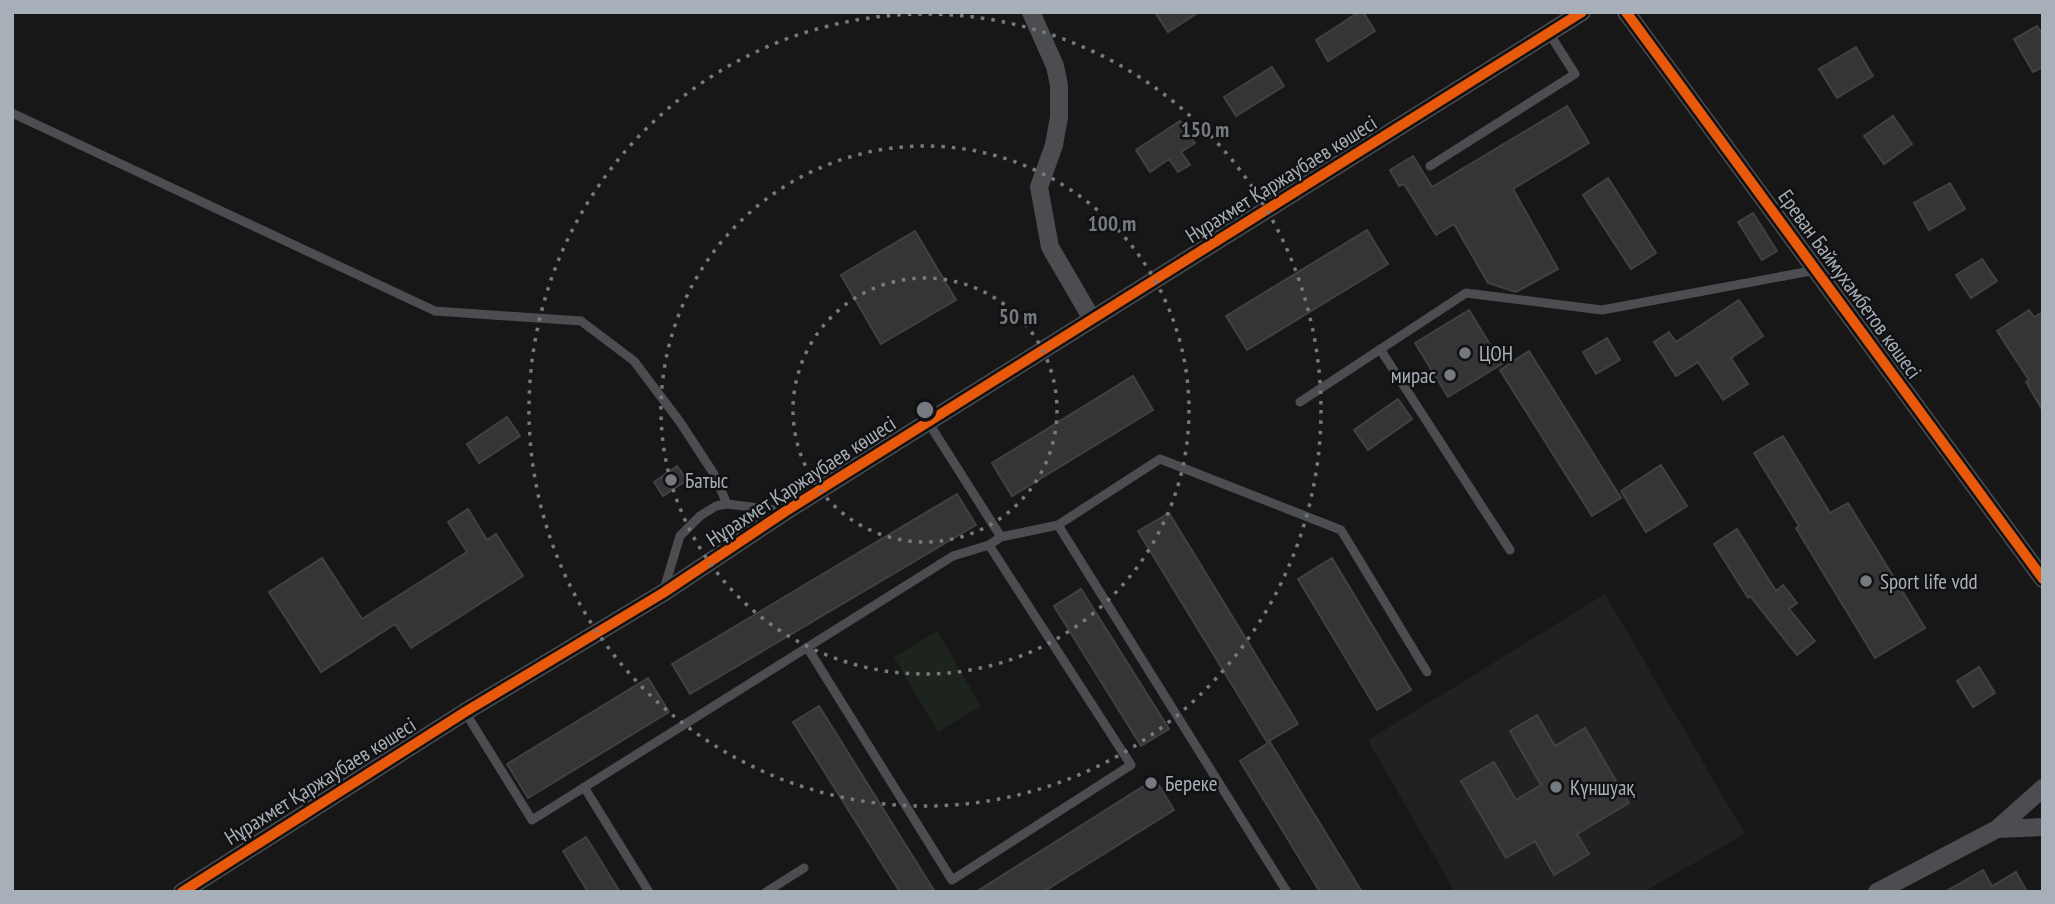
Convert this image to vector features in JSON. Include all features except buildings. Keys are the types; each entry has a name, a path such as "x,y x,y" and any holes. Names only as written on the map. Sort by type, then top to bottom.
{"street":[{"path":"1031,12 1055,66 1059,85 1059,117 1054,145 1039,187 1050,247 1092,319"},
{"name":"Нұрахмет Қаржаубаев көшесі","path":"182,892 465,712 663,593 786,511 1582,12"},
{"name":"Ереван Баймухамбетов көшесі","path":"1626,12 2042,577"},
{"path":"1877,892 1997,829 2043,788"},
{"path":"1997,829 2043,827"}],"lane":[{"path":"1430,166 1575,75 1549,33"},
{"path":"12,113 435,311 581,321 634,360 687,432 714,474 727,504"},
{"path":"1300,402 1466,293 1602,310 1816,271"},
{"path":"1380,349 1510,550"},
{"path":"928,422 1001,537"},
{"path":"465,712 532,820 953,556 989,545 1001,537 1058,525 1160,459 1341,530 1427,673"},
{"path":"663,593 680,536 686,528 716,506 727,504 786,511"},
{"path":"1058,525 1287,892"},
{"path":"807,648 952,880 1131,765 989,545"},
{"path":"584,787 649,892"},
{"path":"766,892 804,868"}],"shaded area":[{"name":"Күншуақ","path":"1605,594 1745,834 1644,892 1455,892 1368,740"},
{"path":"937,631 981,706 938,732 894,657"}],"cycle path":[{"path":"182,892 465,712 663,593 786,511 1582,12"},
{"path":"1626,12 2043,579"}],"place":[{"name":"ЦОН","path":"1465,353"},
{"name":"мирас","path":"1450,375"},
{"name":"Батыс","path":"671,480"},
{"name":"Sport life vdd","path":"1866,581"},
{"name":"Береке","path":"1151,783"},
{"name":"Күншуақ","path":"1556,787"}]}
